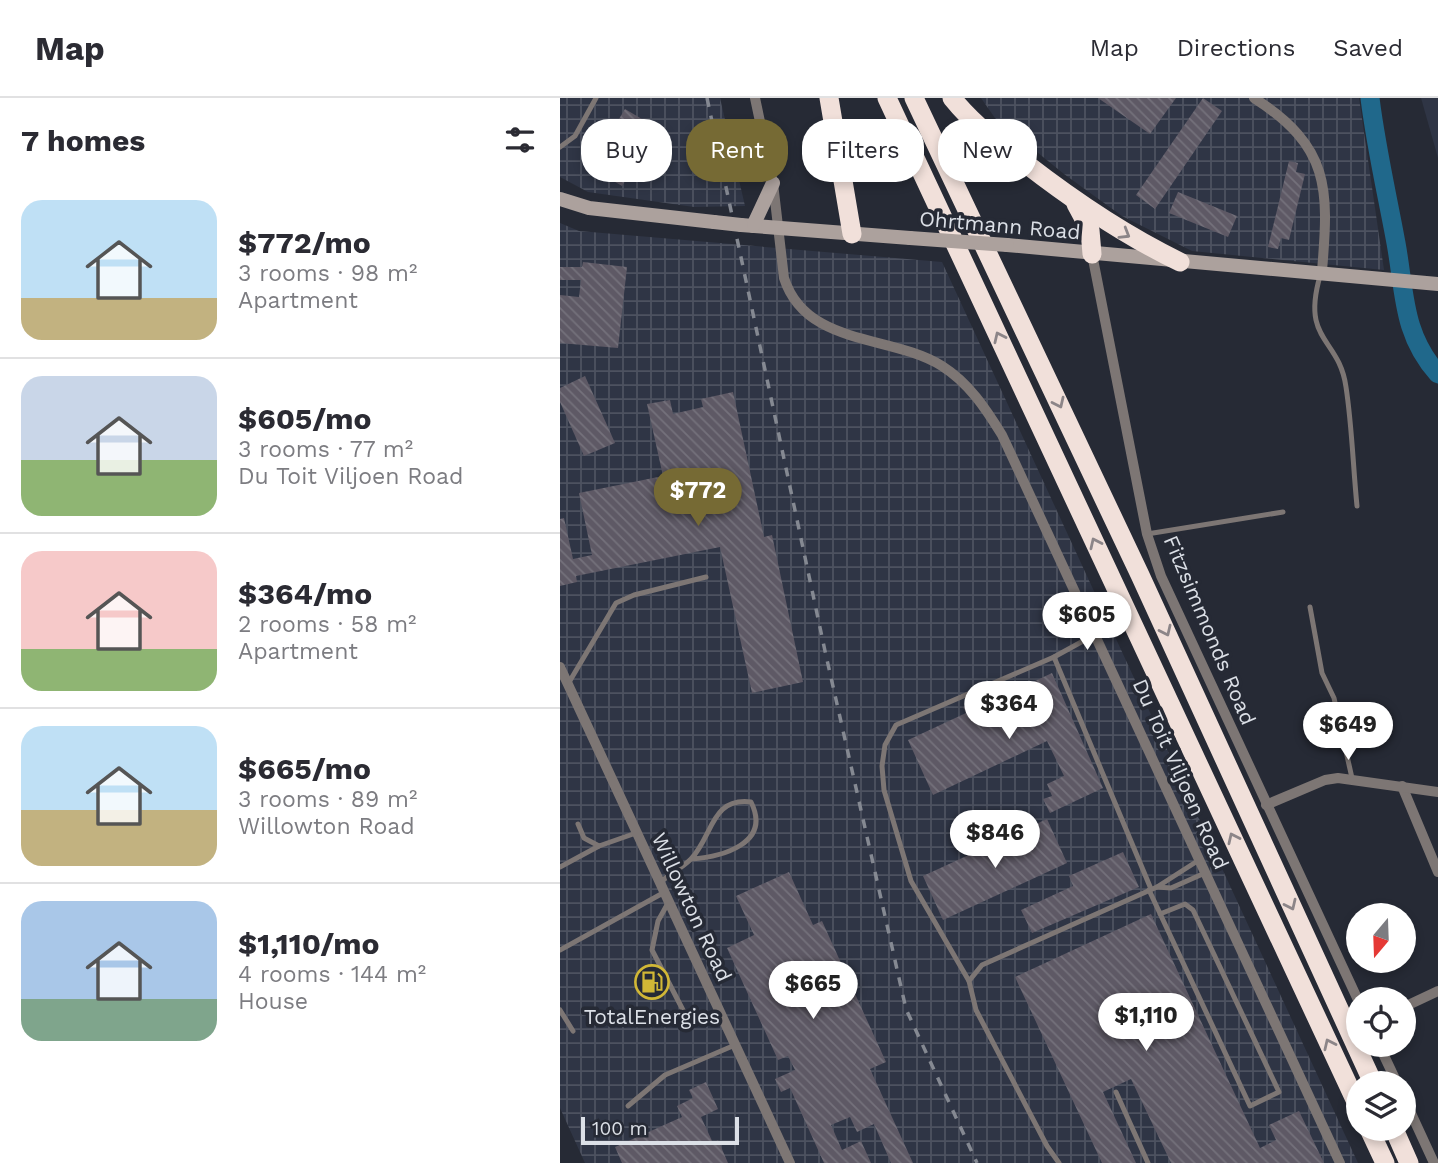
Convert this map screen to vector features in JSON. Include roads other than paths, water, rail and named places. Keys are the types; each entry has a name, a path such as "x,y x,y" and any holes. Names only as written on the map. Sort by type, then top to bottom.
{"highway":[{"path":"829,98 852,234"},
{"path":"887,98 1346,1079"},
{"path":"914,98 1140,575 1367,1071"},
{"path":"952,98 972,122 1073,201 1141,243 1180,262"},
{"path":"1073,201 1090,230 1092,254"},
{"path":"1375,1141 1385,1163"},
{"path":"1399,1141 1409,1163"}],"main road":[{"path":"747,226 773,183"},
{"name":"Ohrtmann Road","path":"560,199 589,208 747,226 1007,245 1180,262 1322,271 1438,284"}],"street":[{"name":"Du Toit Viljoen Road","path":"755,98 773,183 784,278 789,293 800,308 818,323 841,333 915,352 941,365 960,379 983,404 1002,435 1096,633 1340,1163"},
{"path":"1254,98 1291,126 1318,164 1326,199 1322,271"},
{"name":"Fitzsimmonds Road","path":"1092,254 1147,534 1161,576 1352,987"},
{"name":"Willowton Road","path":"560,667 790,1163"},
{"path":"1266,805 1325,780 1352,778 1438,792"},
{"path":"1402,786 1438,872"},
{"path":"1416,1001 1438,991"},
{"path":"1416,1124 1434,1163"}],"lane":[{"path":"560,147 575,136 596,98"},
{"path":"1322,271 1315,294 1314,319 1346,384 1357,506"},
{"path":"1147,534 1283,512"},
{"path":"568,684 616,603 634,595 706,577"},
{"path":"1310,607 1322,673 1334,698 1352,778"},
{"path":"1059,1163 1047,1146 976,1010 969,981 911,881 884,790 881,766 885,745 896,725 1054,657 1096,633"},
{"path":"1054,657 1152,889 1160,914 1250,1106 1279,1092 1193,910 1185,904 1160,914"},
{"path":"560,950 663,893 691,859 725,804 737,800 751,802 755,819 752,831 741,846 718,857 691,859"},
{"path":"578,824 584,838 599,846"},
{"path":"560,867 599,846 636,833"},
{"path":"969,981 982,965 1152,889 1199,860"},
{"path":"1152,889 1171,888 1205,873"},
{"path":"663,893 652,950 685,1014 698,1020 722,1015"},
{"path":"560,1010 573,1031"},
{"path":"628,1105 665,1075 735,1045"},
{"path":"1116,1092 1148,1163"}],"waterway":[{"path":"1370,98 1407,312 1418,344 1438,374"}],"railway":[{"path":"707,98 825,651 906,1009 977,1163"}],"place":[{"name":"TotalEnergies","path":"652,982"}]}
